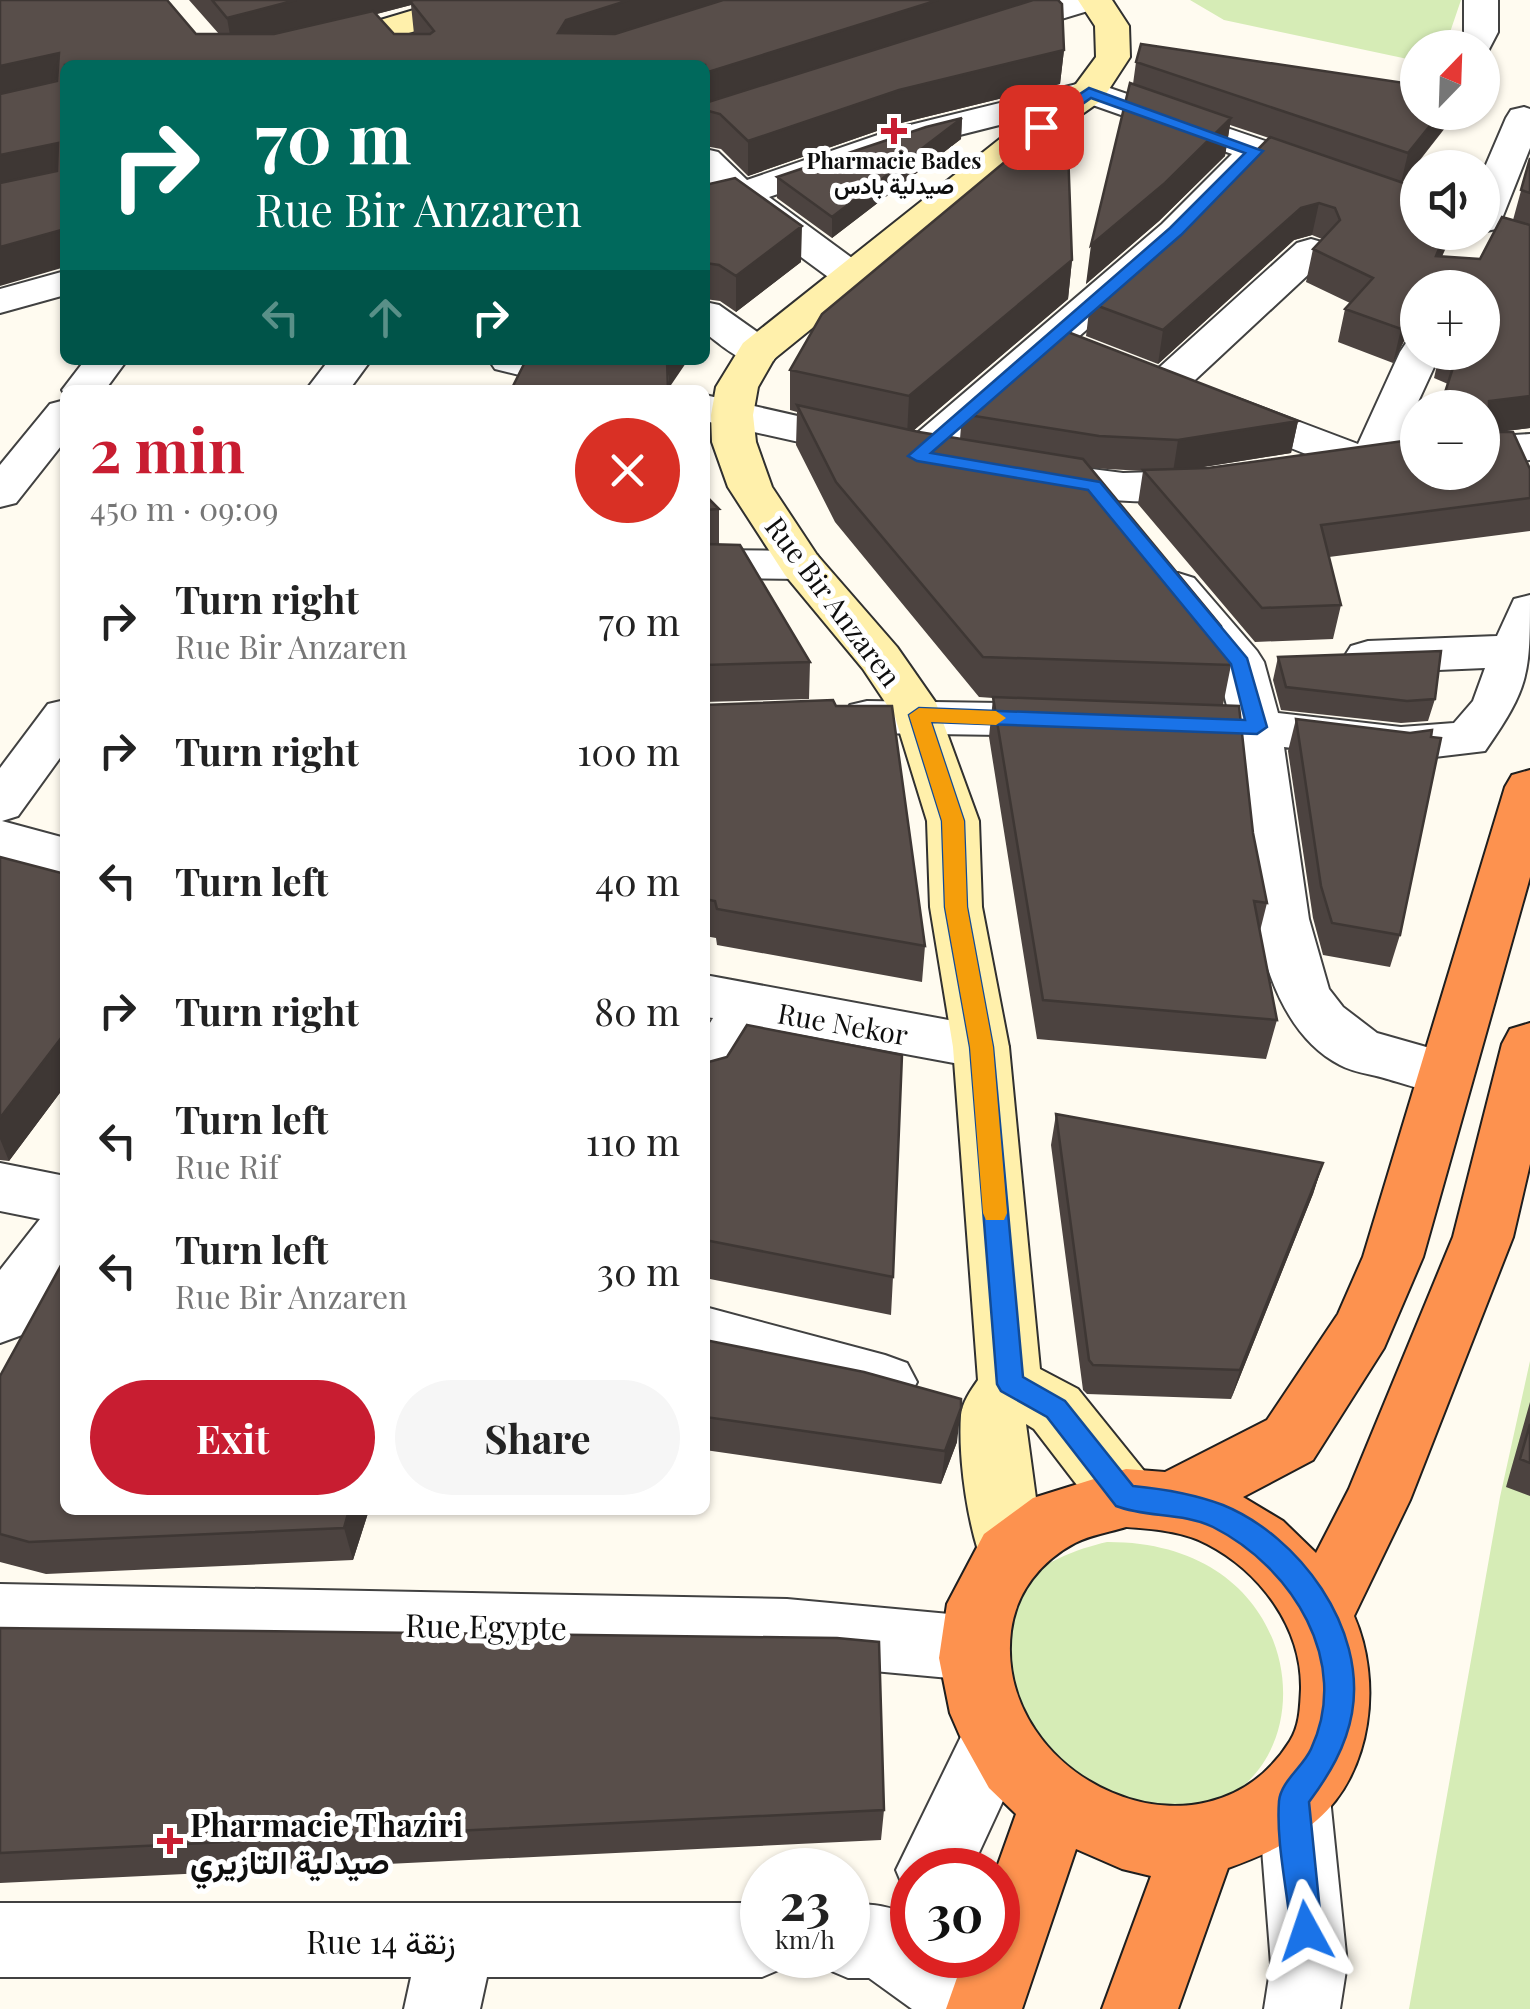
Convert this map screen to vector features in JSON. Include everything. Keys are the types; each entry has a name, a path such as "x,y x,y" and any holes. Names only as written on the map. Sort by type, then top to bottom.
{"highway":[{"path":"1148,1500 1290,1440 1362,1329 1393,1258 1530,786"},
{"path":"1321,1614 1377,1500 1483,1237 1530,1044"},
{"path":"1148,1500 1218,1516 1259,1540 1294,1573 1321,1614 1337,1662 1338,1711 1323,1758 1294,1798 1252,1826 1200,1841 1151,1842 1101,1828 1056,1803 1022,1773 996,1738 978,1693 971,1648 977,1612 990,1578 1010,1550 1062,1513 1092,1502 1148,1500"},
{"path":"983,2009 1056,1803"},
{"path":"1140,2009 1200,1841"}],"street":[{"path":"232,60 397,41 482,0"},
{"path":"962,39 1092,0 1112,26 1112,58 1089,92 1024,138 758,352 718,412 917,456 1094,486 1173,490 1364,458 1400,456"},
{"path":"1481,0 1481,30"},
{"path":"1112,58 1152,64"},
{"path":"723,200 911,136 1089,92 1400,200"},
{"path":"1500,178 1517,116"},
{"path":"917,456 1176,232 1255,151"},
{"path":"710,171 723,200 853,277"},
{"path":"1132,371 1311,250"},
{"path":"0,301 60,284"},
{"path":"710,318 758,352"},
{"path":"1048,339 1364,458"},
{"path":"87,385 102,365"},
{"path":"331,385 346,365"},
{"path":"512,368 605,385"},
{"path":"1364,458 1411,370"},
{"name":"Rue Bir Anzaren","path":"718,412 750,487 800,566 880,658 919,715 953,821 956,907 981,1047 1002,1397 996,1464 1010,1550"},
{"path":"9,483 60,419"},
{"path":"1500,449 1530,447"},
{"path":"9,483 60,481"},
{"path":"822,719 919,715 1257,727 1401,744 1468,739 1495,706 1522,631 1279,661 1139,540 1094,486"},
{"path":"710,564 800,566"},
{"path":"1279,661 1257,727 1282,918 1303,994 1324,1022 1359,1050 1446,1073"},
{"path":"0,722 60,729 18,846"},
{"path":"710,1060 727,1001"},
{"name":"Rue Nekor","path":"727,1001 981,1047"},
{"path":"0,1187 60,1199"},
{"path":"0,1317 60,1238"},
{"path":"710,1333 1056,1409 1148,1500"},
{"name":"Rue Egypte","path":"0,1616 787,1630 971,1648"},
{"path":"944,1848 996,1738"},
{"path":"1294,1798 1309,1964 1302,2009"},
{"path":"880,1928 924,1974 983,2009"},
{"name":"Rue 14 زنقة","path":"0,1940 450,1974 740,1942"}],"green space":[{"path":"1190,0 1461,0 1451,30 1400,30 1400,57 1224,20"},
{"path":"1530,1361 1530,2009 1409,2009 1500,1497"},
{"path":"1107,1542 1183,1554 1237,1587 1270,1633 1283,1685 1276,1736 1251,1778 1209,1805 1149,1809 1102,1803 1078,1787 1011,1725 1003,1649 1007,1607 1015,1592 1042,1568"}],"building":[{"path":"0,0 167,0 196,34 274,34 373,11 394,34 430,34 434,31 410,1 629,0 566,20 558,33 615,34 723,0 938,0 710,71 710,60 60,60 60,230 0,247 0,183 57,171 58,143 0,155 0,94 57,81 59,53 0,66"},
{"path":"212,0 296,0 227,18"},
{"path":"1033,0 1058,0 1062,4 1064,50 899,90 748,141 720,114 710,111 710,101"},
{"path":"1141,44 1400,82 1400,130 1427,130 1410,150 1400,150 1136,62"},
{"path":"1130,83 1231,118 1165,183 1091,245"},
{"path":"1066,95 1072,260 909,396 790,370 822,314 1048,126 1039,114"},
{"path":"962,118 832,217 777,177 926,127"},
{"path":"1270,137 1400,182 1400,250 1438,250 1436,256 1480,259 1485,250 1500,250 1502,217 1530,225 1530,396 1500,400 1500,390 1446,390 1452,370 1500,370 1500,270 1400,270 1400,329 1345,309 1373,278 1313,249 1340,220 1335,208 1319,203 1301,208 1163,330 1090,303 1198,210"},
{"path":"1530,158 1530,193 1521,190"},
{"path":"735,178 802,226 736,276 710,264 710,184"},
{"path":"1060,329 1298,421 1178,440 1099,436 962,414"},
{"path":"524,365 667,365 668,385 514,385"},
{"path":"797,405 919,432 1083,459 1221,626 1231,665 983,657 836,482"},
{"path":"1500,432 1513,432 1530,469 1530,498 1321,525 1341,605 1262,608 1143,470 1208,468 1400,441 1400,490 1500,490"},
{"path":"710,544 740,545 810,662 710,665"},
{"path":"1441,651 1435,699 1407,701 1286,687 1278,657"},
{"path":"993,697 1239,706 1253,833 1267,903 1254,901 1277,1020 1043,1000"},
{"path":"833,700 836,706 892,706 925,946 717,909 715,901 710,900 710,705"},
{"path":"1296,719 1410,733 1432,730 1431,737 1441,738 1400,935 1332,923 1321,886"},
{"path":"0,857 60,873 60,1040 0,1118"},
{"path":"747,1025 902,1055 893,1277 710,1241 710,1062 727,1057"},
{"path":"1056,1114 1323,1163 1240,1370 1093,1365 1089,1360"},
{"path":"60,1267 60,1515 348,1515 344,1528 29,1542 0,1534 0,1376"},
{"path":"710,1341 864,1372 961,1399 945,1451 710,1418"},
{"path":"1530,1424 1530,1463 1520,1459"},
{"path":"0,1628 837,1638 879,1642 884,1810 0,1853"}],"slow traffic":[{"path":"995,1213 981,1047 956,907 953,821 919,715 996,718"}],"place":[{"name":"Pharmacie Bades صيدلية بادس","path":"894,131"},
{"name":"Pharmacie Thaziri صيدلية التازيري","path":"170,1841"}],"route":[{"path":"1041,127 1089,92 1255,151 1176,232 917,456 1094,486 1240,662 1257,727 919,715 953,821 956,907 981,1047 1010,1384 1056,1409 1126,1498 1171,1502 1218,1516 1259,1540 1294,1573 1321,1614 1337,1662 1338,1711 1323,1758 1294,1798 1306,1931"}]}
